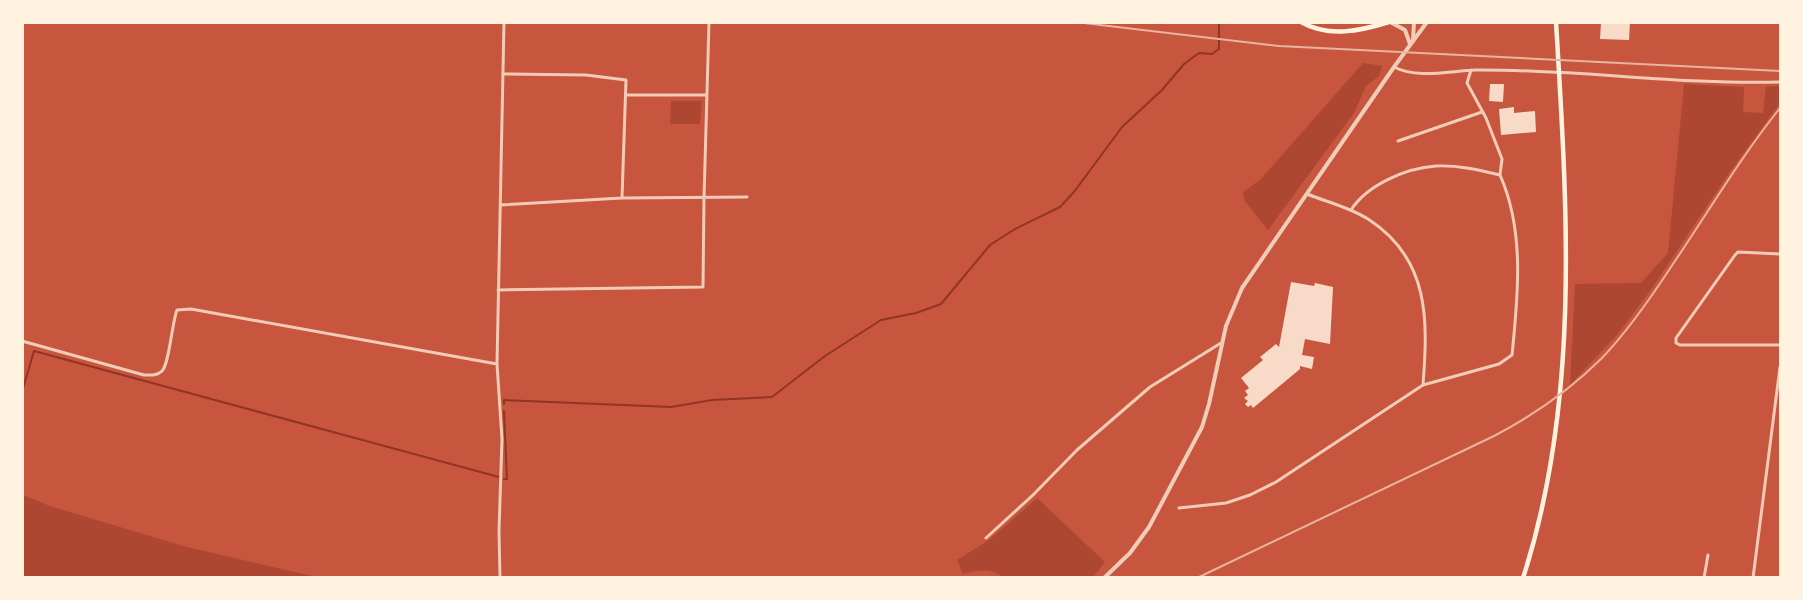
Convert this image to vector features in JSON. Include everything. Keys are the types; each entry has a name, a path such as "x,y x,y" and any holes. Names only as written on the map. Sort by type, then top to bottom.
{"main road":[{"path":"1301,22 1334,32 1351,32 1390,22"},
{"path":"1523,578 1542,506 1556,430 1562,367 1566,253 1556,22"}],"street":[{"path":"500,578 502,439 497,364 504,22"},
{"path":"498,290 703,287 709,22"},
{"path":"1390,22 1405,30 1412,42"},
{"path":"1412,42 1414,22"},
{"path":"1104,578 1130,553 1149,527 1202,427 1221,343 1242,288 1425,22"},
{"path":"1394,67 1409,73 1471,70 1722,81 1780,81"},
{"path":"1179,508 1226,503 1250,495 1276,482 1423,385 1499,364 1512,355 1516,314 1517,234 1513,209 1500,175 1502,159 1467,83 1471,70"},
{"path":"503,74 586,75 626,80 622,198"},
{"path":"626,95 707,95"},
{"path":"1398,141 1482,112"},
{"path":"1351,210 1358,200 1383,182 1434,166 1454,166 1500,175"},
{"path":"1307,194 1351,210 1368,219 1389,236 1413,268 1425,311 1426,347 1423,385"},
{"path":"500,205 622,198 747,197"},
{"path":"1780,254 1738,252 1734,255 1676,338 1676,343 1680,345 1780,345"},
{"path":"22,341 144,375 156,375 163,371 167,361 172,323 177,310 192,309 497,364"},
{"path":"986,538 1116,415 1157,382 1221,343"},
{"path":"1753,578 1780,367"},
{"path":"1704,578 1708,555"}],"shaded area":[{"path":"1363,63 1382,66 1379,76 1366,86 1354,113 1268,230 1244,200 1243,192 1260,180"},
{"path":"1684,84 1744,87 1743,112 1763,113 1766,87 1780,86 1780,103 1727,176 1648,294 1616,336 1570,385 1575,284 1641,283 1668,253"},
{"path":"671,101 702,101 700,124 670,124"},
{"path":"23,495 50,506 187,547 316,577 23,577"},
{"path":"1037,498 1105,562 1093,577 1002,577 993,572 984,571 963,574 957,560 989,540"}],"building":[{"path":"1601,22 1630,22 1629,40 1600,39"},
{"path":"1490,84 1504,84 1503,102 1489,101"},
{"path":"1514,107 1514,113 1535,111 1536,132 1501,135 1499,109"},
{"path":"1291,282 1314,286 1315,283 1333,287 1330,344 1305,339 1302,355 1314,357 1312,369 1300,366 1300,369 1253,408 1251,405 1248,407 1245,404 1248,401 1244,398 1248,395 1245,391 1249,388 1241,378 1263,360 1260,357 1276,344 1279,347"}],"waterway":[{"path":"504,404 504,400 671,407 712,400 772,397 825,356 881,320 916,313 941,304 990,245 1015,229 1060,207 1074,192 1122,127 1162,90 1184,64 1199,53 1212,54 1219,49 1219,22"},
{"path":"22,392 34,351 499,477"},
{"path":"504,411 507,479 504,479"}],"railway":[{"path":"1075,22 1279,46 1780,71"},
{"path":"1197,578 1494,436 1537,411 1564,391 1590,370 1630,326 1737,166 1780,108"}]}
